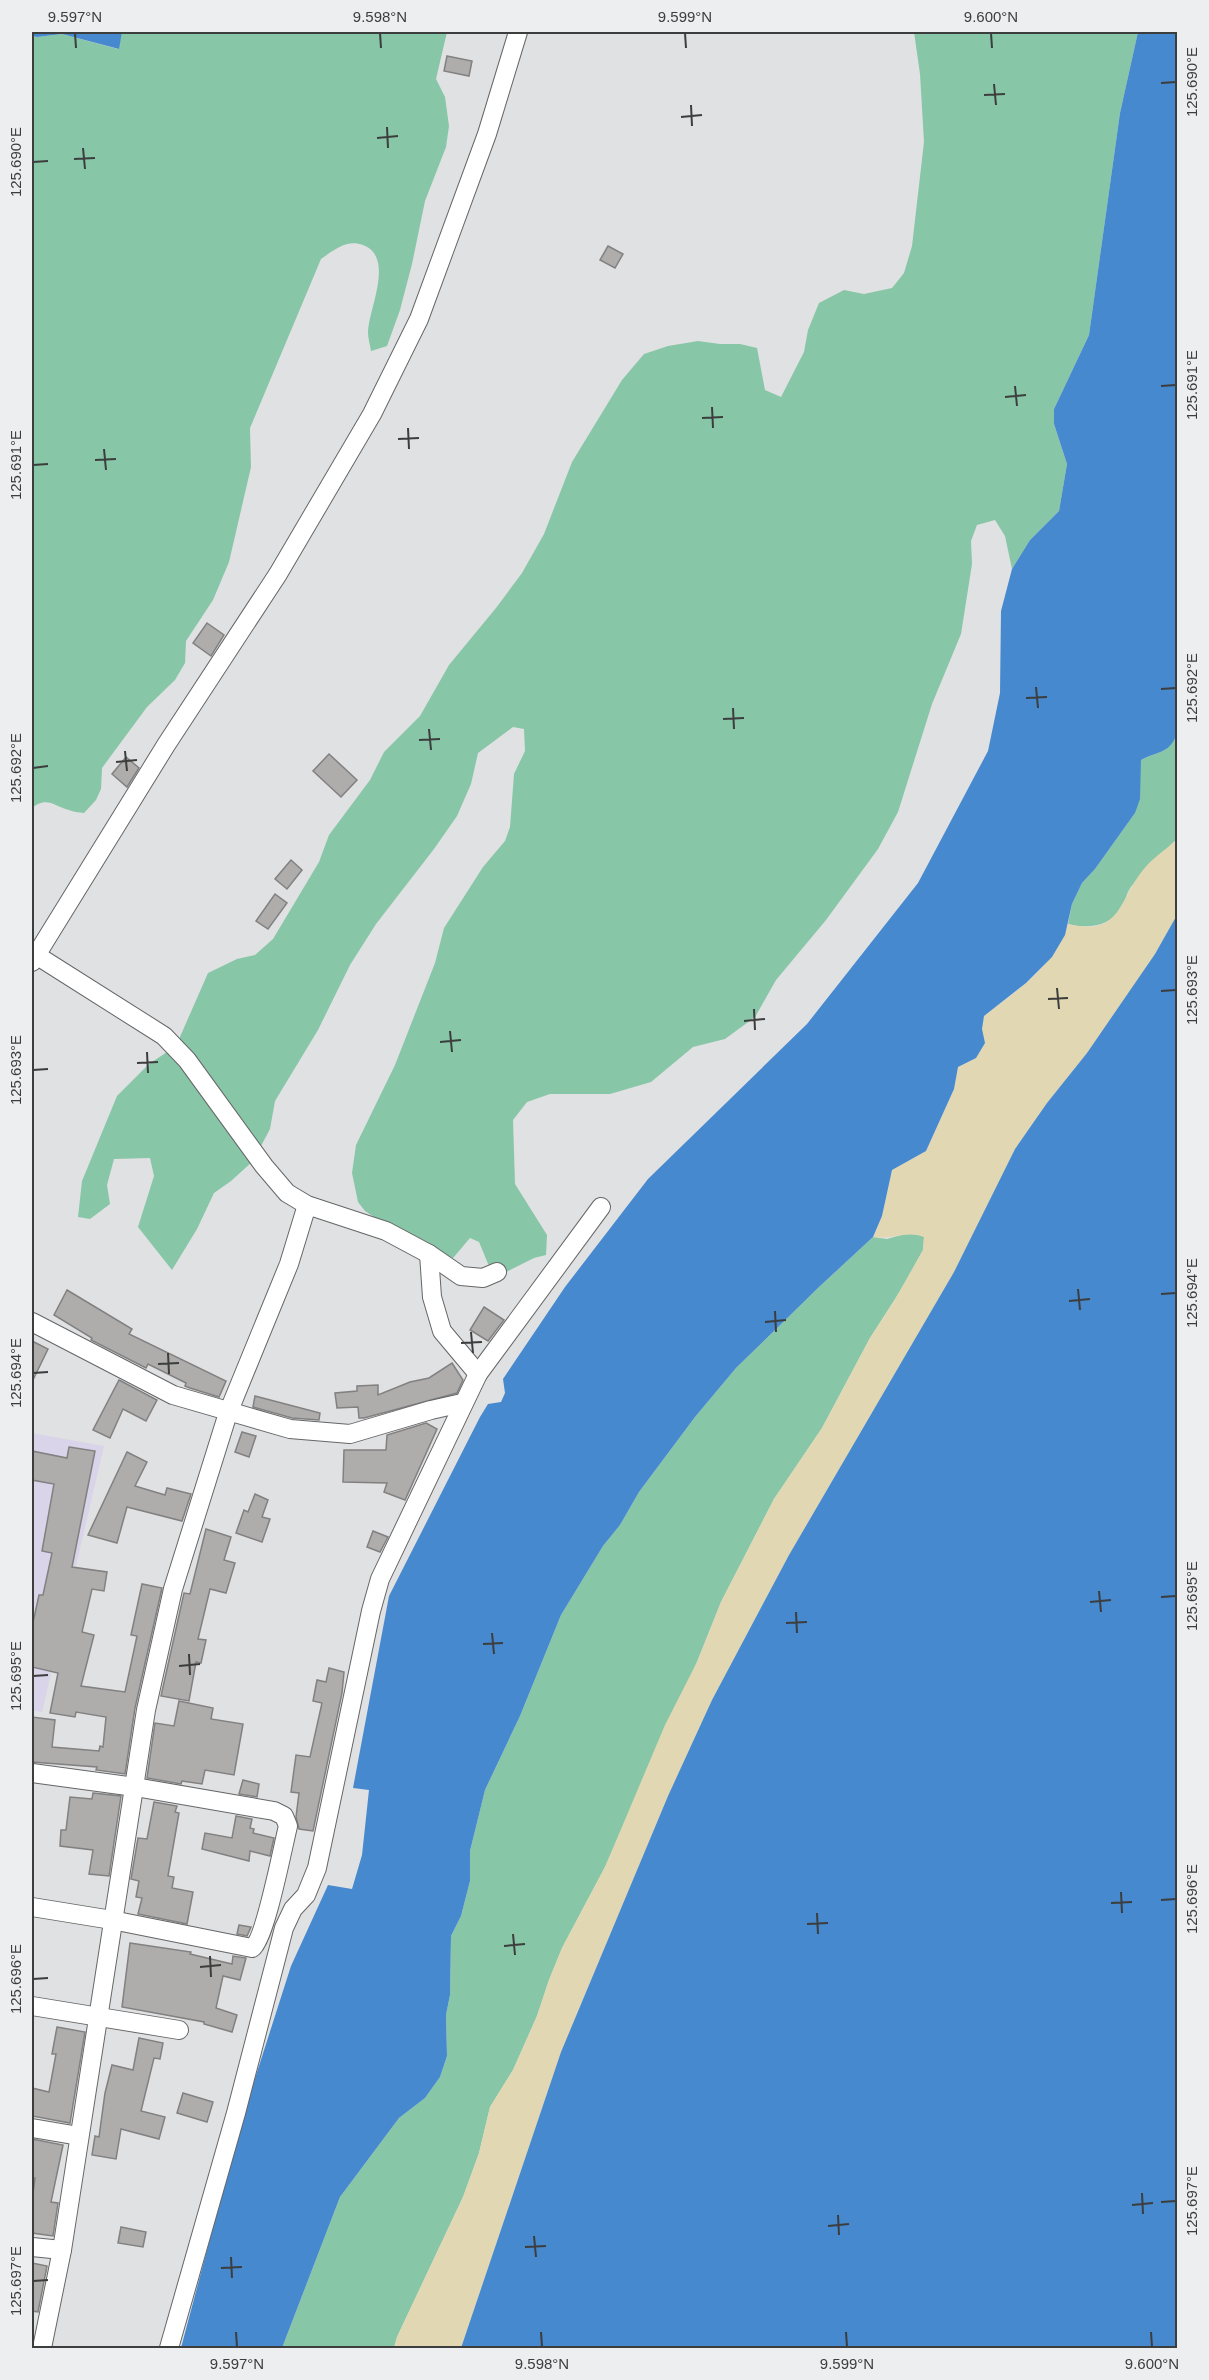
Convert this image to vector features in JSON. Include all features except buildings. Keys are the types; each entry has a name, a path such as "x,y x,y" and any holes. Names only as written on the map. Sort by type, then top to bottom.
{"street":[{"path":"497,1272 483,1278 461,1276 429,1254 386,1231 307,1205 287,1193 243,1138 187,1060 164,1036 34,958 166,745 278,574 377,404 419,319 487,134 518,32"},
{"path":"42,2349 62,2250 146,1710 172,1589 228,1413 289,1264 307,1205"},
{"path":"169,2349 236,2113 284,1928 293,1909 306,1895 317,1868 371,1611 381,1579 462,1403 478,1374 601,1207"},
{"path":"429,1254 432,1297 442,1331 478,1374"},
{"path":"32,1322 173,1395 228,1413 290,1429 350,1434 462,1403"},
{"path":"32,1773 135,1787 274,1811 284,1816 288,1826 263,1926 255,1947 249,1948 112,1920 32,1907"},
{"path":"32,2007 179,2030"},
{"path":"32,2128 79,2136"},
{"path":"32,2247 62,2250"}],"shaded area":[{"path":"32,1433 104,1446 42,1712 32,1710"}],"green space":[{"path":"122,32 447,32 436,79 445,97 449,126 446,147 425,201 400,310 387,346 371,351 369,322 379,271 372,251 363,245 352,243 341,246 321,259 250,428 251,467 229,562 213,600 186,641 185,663 175,680 147,707 102,768 101,789 96,800 84,813 46,802 32,808 32,36 62,34 118,49"},
{"path":"914,32 1138,32 1120,113 1089,335 1054,409 1054,424 1067,464 1059,511 1030,540 1012,569 1005,536 995,520 977,525 971,541 972,564 961,634 932,704 898,812 878,849 826,920 776,980 755,1017 725,1039 693,1047 651,1082 610,1094 550,1094 527,1102 513,1120 515,1184 547,1235 546,1255 534,1258 504,1273 489,1266 479,1242 470,1238 453,1258 402,1235 365,1211 358,1202 352,1173 356,1145 395,1065 435,963 444,928 483,867 505,841 510,827 514,774 525,751 524,729 513,727 478,753 471,784 457,816 376,924 350,965 318,1030 275,1101 270,1129 253,1161 214,1193 197,1229 172,1270 138,1227 154,1176 150,1158 114,1159 107,1185 110,1204 90,1219 78,1217 82,1181 117,1096 149,1064 176,1046 208,973 237,959 255,955 273,939 319,862 329,835 370,780 384,752 420,716 449,665 522,573 544,534 572,462 622,380 644,354 668,346 698,341 740,344 757,348 765,390 781,397 804,352 808,330 819,303 844,290 864,294 892,288 904,273 912,246 924,142 920,74"},
{"path":"1177,730 1177,839 1133,884 1122,907 1111,919 1091,926 1068,924 1072,904 1082,883 1095,869 1135,813 1141,760 1168,747 1175,738"},
{"path":"912,1232 924,1237 923,1250 870,1338 822,1428 774,1499 721,1602 697,1662 605,1867 562,1948 537,2016 513,2070 490,2107 479,2153 463,2197 397,2337 394,2348 282,2348 340,2197 399,2118 425,2098 440,2077 447,2056 446,2015 450,1995 451,1936 461,1916 470,1881 470,1851 485,1790 520,1716 561,1615 639,1492 695,1417 736,1368 873,1237 887,1239"}],"sand":[{"path":"1177,839 1177,915 1155,954 1087,1053 1047,1103 1015,1149 954,1272 789,1555 712,1700 668,1796 561,2052 461,2348 394,2348 397,2337 463,2197 479,2153 490,2107 513,2070 537,2016 562,1948 605,1867 665,1725 697,1662 721,1602 774,1499 822,1428 870,1338 923,1250 924,1237 917,1235 873,1237 882,1216 892,1170 926,1151 954,1089 958,1067 976,1058 984,1016 1034,976 1054,952 1068,924 1085,927 1099,925 1116,914 1143,870"}],"water":[{"path":"32,32 122,32 119,49 62,34 37,37 32,36"},
{"path":"1138,32 1177,32 1178,730 1175,738 1164,750 1141,760 1140,799 1135,813 1095,869 1082,883 1072,904 1065,935 1052,957 1026,983 984,1016 982,1029 985,1043 976,1058 958,1067 954,1089 926,1151 892,1170 882,1216 873,1237 736,1368 695,1417 639,1492 561,1615 520,1716 485,1790 470,1851 470,1881 461,1916 451,1936 450,1995 446,2015 447,2056 440,2077 425,2098 399,2118 340,2197 282,2348 181,2348 241,2122 291,1966 328,1885 352,1889 362,1855 369,1790 353,1788 389,1596 480,1417 488,1404 501,1402 505,1393 503,1379 565,1287 648,1179 807,1024 918,883 988,751 1000,693 1001,611 1012,569 1030,540 1059,511 1067,464 1054,424 1054,409 1089,335 1120,113"},
{"path":"1177,915 1177,2348 461,2348 561,2052 668,1796 712,1700 789,1555 954,1272 1015,1149 1047,1103 1087,1053 1155,954"}]}
